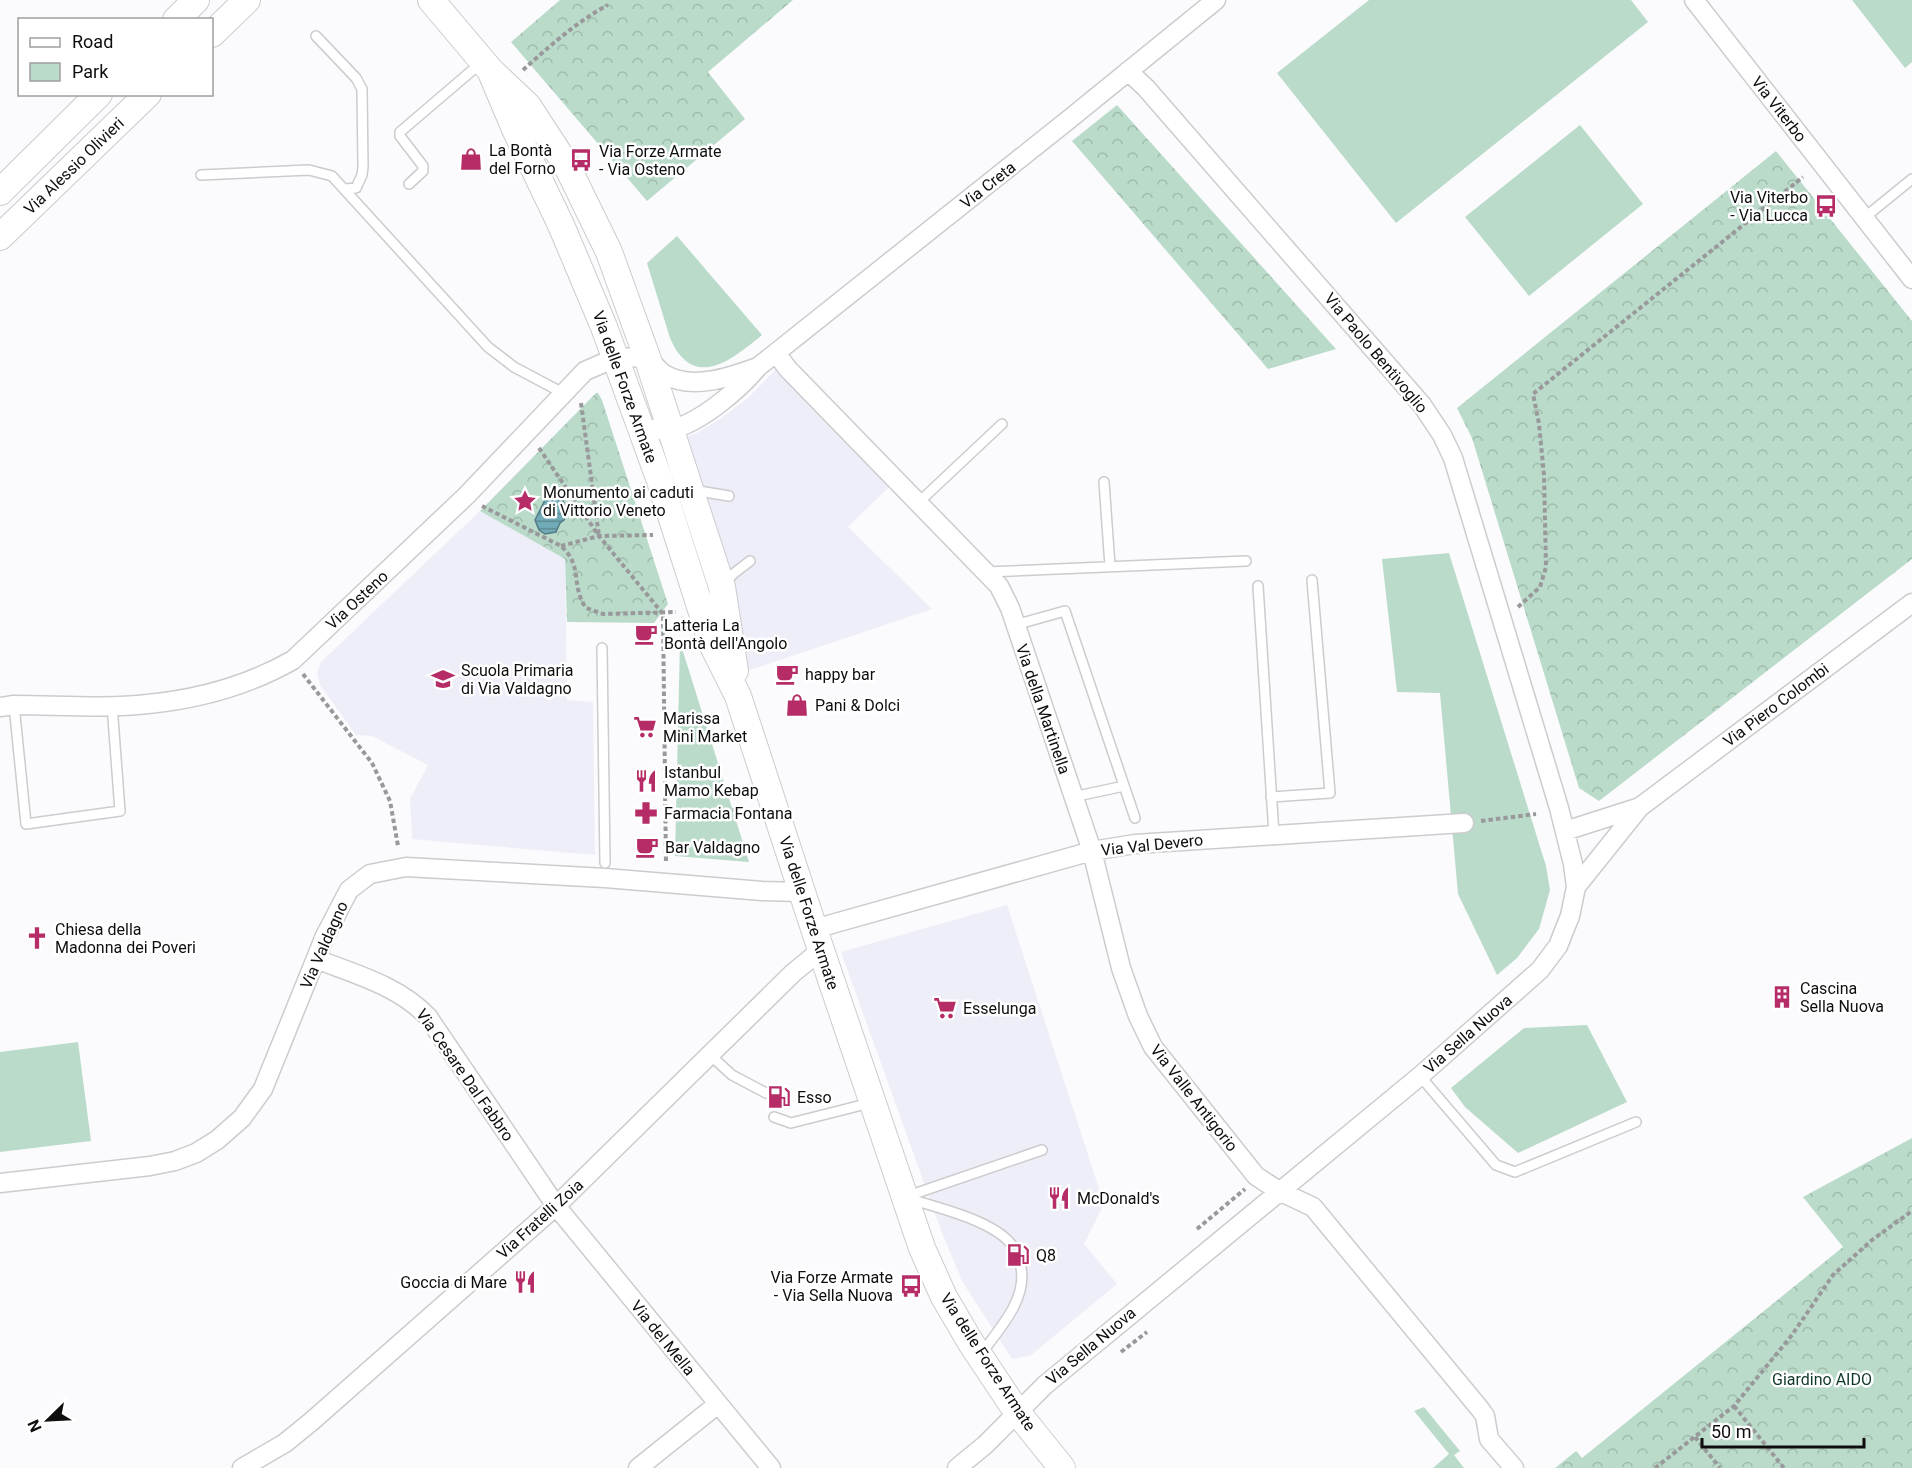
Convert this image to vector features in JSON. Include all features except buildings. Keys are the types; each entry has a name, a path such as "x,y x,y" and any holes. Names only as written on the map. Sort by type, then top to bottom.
{"street":[{"path":"178,18 195,0"},
{"path":"213,33 247,0"},
{"name":"Via delle Forze Armate","path":"431,0 486,65 528,106 567,166 609,252 647,357 722,587 738,696"},
{"name":"Via Creta","path":"670,430 692,422 744,384 758,367 1216,0"},
{"name":"Via Viterbo","path":"1694,0 1912,279"},
{"name":"Via delle Forze Armate","path":"486,65 514,129 561,225 615,358 669,508 712,644 738,696 817,939 922,1248 944,1297 980,1356 1017,1412 1062,1468"},
{"name":"Via Paolo Bentivoglio","path":"1128,71 1146,88 1422,405 1442,435 1453,458 1565,831"},
{"name":"Via Alessio Olivieri","path":"0,192 97,96"},
{"name":"Via Alessio Olivieri","path":"0,237 146,96"},
{"name":"Via della Martinella","path":"776,353 788,369 999,586 1010,608 1092,851"},
{"name":"Via Creta","path":"647,357 664,374 682,381 728,378 758,367"},
{"name":"Via Osteno","path":"7,706 147,705 195,697 268,674 293,660 468,495 585,371 615,358 647,357"},
{"path":"640,427 670,430"},
{"path":"669,508 690,489"},
{"path":"693,585 722,587"},
{"name":"Via Piero Colombi","path":"1576,887 1640,807 1912,603"},
{"name":"Via Piero Colombi","path":"1565,831 1640,807"},
{"name":"Via Val Devero","path":"817,939 1092,851 1136,844 1464,823"},
{"name":"Via Sella Nuova","path":"957,1468 985,1445 1045,1385 1420,1076 1540,970 1558,946 1570,916 1576,887 1565,831"},
{"name":"Via Valle Antigorio","path":"1092,851 1121,968 1138,1016 1153,1047 1256,1176 1279,1191"},
{"name":"Via Valdagno","path":"0,1183 158,1165 196,1153 217,1140 242,1118 263,1089 316,959 349,890 370,873 406,867 802,892"},
{"name":"Via Fratelli Zoia","path":"242,1468 285,1443 312,1421 556,1206 793,973 817,939"},
{"name":"Via Cesare Dal Fabbro","path":"316,959 387,987 418,1007 428,1017 556,1206"},
{"path":"1279,1191 1313,1207 1481,1410 1485,1416 1489,1438 1514,1468"},
{"name":"Via del Mella","path":"556,1206 771,1468"},
{"path":"638,1468 718,1404"}],"lane":[{"path":"316,36 356,78 362,88 362,175 356,188 346,189"},
{"path":"409,184 423,171 423,165 400,136 400,132 486,65"},
{"path":"201,175 309,170 332,176 488,347 514,367 563,393"},
{"path":"1864,218 1912,179"},
{"path":"918,503 1002,424"},
{"path":"1104,482 1110,566"},
{"path":"690,489 729,496"},
{"path":"722,587 733,574 750,561"},
{"path":"984,573 1246,561"},
{"path":"1271,797 1330,793 1312,579"},
{"path":"1257,586 1274,835"},
{"name":"Via Val Devero","path":"1015,625 1065,611 1135,818"},
{"path":"602,648 605,863"},
{"path":"7,706 26,824 120,811 112,705"},
{"path":"1073,797 1124,786"},
{"path":"710,1055 732,1075 766,1094"},
{"path":"1420,1076 1496,1165 1515,1172 1636,1122"},
{"path":"774,1117 790,1123 872,1102"},
{"path":"905,1197 1042,1150"},
{"path":"905,1197 990,1227 1004,1235 1011,1244"},
{"path":"980,1356 1017,1300 1022,1285 1021,1268"}],"path":[{"path":"523,70 571,28 590,14 608,5"},
{"path":"1518,607 1540,587 1546,567 1544,475 1539,424 1533,394 1803,177"},
{"path":"581,402 599,536"},
{"path":"537,445 599,536 663,614 666,869"},
{"path":"479,504 561,546 570,555 576,567 578,592 586,608 603,614 676,612"},
{"path":"561,546 599,536 653,535"},
{"path":"293,660 372,763 390,801 398,846"},
{"path":"665,810 736,810"},
{"path":"1464,823 1536,814"},
{"path":"1197,1228 1245,1190"},
{"path":"1655,1468 1734,1406 1792,1335 1833,1275 1872,1240 1912,1211"},
{"path":"1121,1352 1147,1332"},
{"path":"1734,1406 1784,1468"},
{"path":"1695,1437 1719,1468"}],"shaded area":[{"path":"776,369 891,485 848,527 932,609 741,673 667,444 697,433 720,419 748,398"},
{"name":"Scuola Primaria di Via Valdagno","path":"480,511 565,559 567,700 593,702 595,855 412,839 410,799 428,765 372,736 356,735 320,685 317,673 321,662"},
{"path":"1007,905 1104,1204 1084,1244 1117,1284 1030,1356 1012,1359 962,1281 941,1230 841,952"}],"green space":[{"path":"560,0 793,0 708,72 745,119 647,201 511,42"},
{"path":"1369,0 1631,0 1648,22 1396,223 1277,73"},
{"path":"1852,0 1912,0 1912,62 1905,68"},
{"path":"1117,105 1336,349 1268,369 1072,141"},
{"path":"1580,125 1643,204 1529,296 1465,217"},
{"path":"1776,151 1912,321 1912,559 1599,801 1579,788 1472,438 1457,408"},
{"path":"677,236 762,335 738,354 713,366 701,367 690,364 679,354 670,338 647,263"},
{"path":"596,393 602,400 668,604 654,623 567,622 565,559 480,511"},
{"path":"1449,553 1546,866 1550,890 1539,929 1517,958 1497,975 1458,894 1440,693 1397,692 1382,559"},
{"path":"680,642 749,862 675,856"},
{"path":"1587,1025 1627,1102 1518,1153 1465,1107 1451,1088 1524,1028"},
{"path":"78,1042 91,1141 0,1152 0,1052"},
{"name":"Giardino AIDO","path":"1912,1138 1912,1468 1555,1468 1576,1451 1582,1458 1843,1247 1803,1197"},
{"path":"1424,1407 1460,1451 1454,1455 1464,1468 1433,1468 1449,1454 1414,1411"}],"water":[{"path":"555,497 563,500 567,514 556,532 545,534 539,530 535,520 545,500"}],"place":[{"name":"La Bontà del Forno","path":"471,159"},
{"name":"Via Forze Armate - Via Osteno","path":"581,160"},
{"name":"Via Viterbo - Via Lucca","path":"1826,206"},
{"name":"Monumento ai caduti di Vittorio Veneto","path":"525,501"},
{"name":"Latteria La Bontà dell'Angolo","path":"646,634"},
{"name":"happy bar","path":"787,674"},
{"name":"Scuola Primaria di Via Valdagno","path":"443,679"},
{"name":"Pani & Dolci","path":"797,705"},
{"name":"Marissa Mini Market","path":"645,727"},
{"name":"Istanbul Mamo Kebap","path":"646,781"},
{"name":"Farmacia Fontana","path":"646,813"},
{"name":"Bar Valdagno","path":"647,847"},
{"name":"Chiesa della Madonna dei Poveri","path":"37,938"},
{"name":"Cascina Sella Nuova","path":"1782,997"},
{"name":"Esselunga","path":"945,1008"},
{"name":"Esso","path":"779,1097"},
{"name":"McDonald's","path":"1059,1198"},
{"name":"Q8","path":"1018,1255"},
{"name":"Goccia di Mare","path":"525,1282"},
{"name":"Via Forze Armate - Via Sella Nuova","path":"911,1286"}]}
